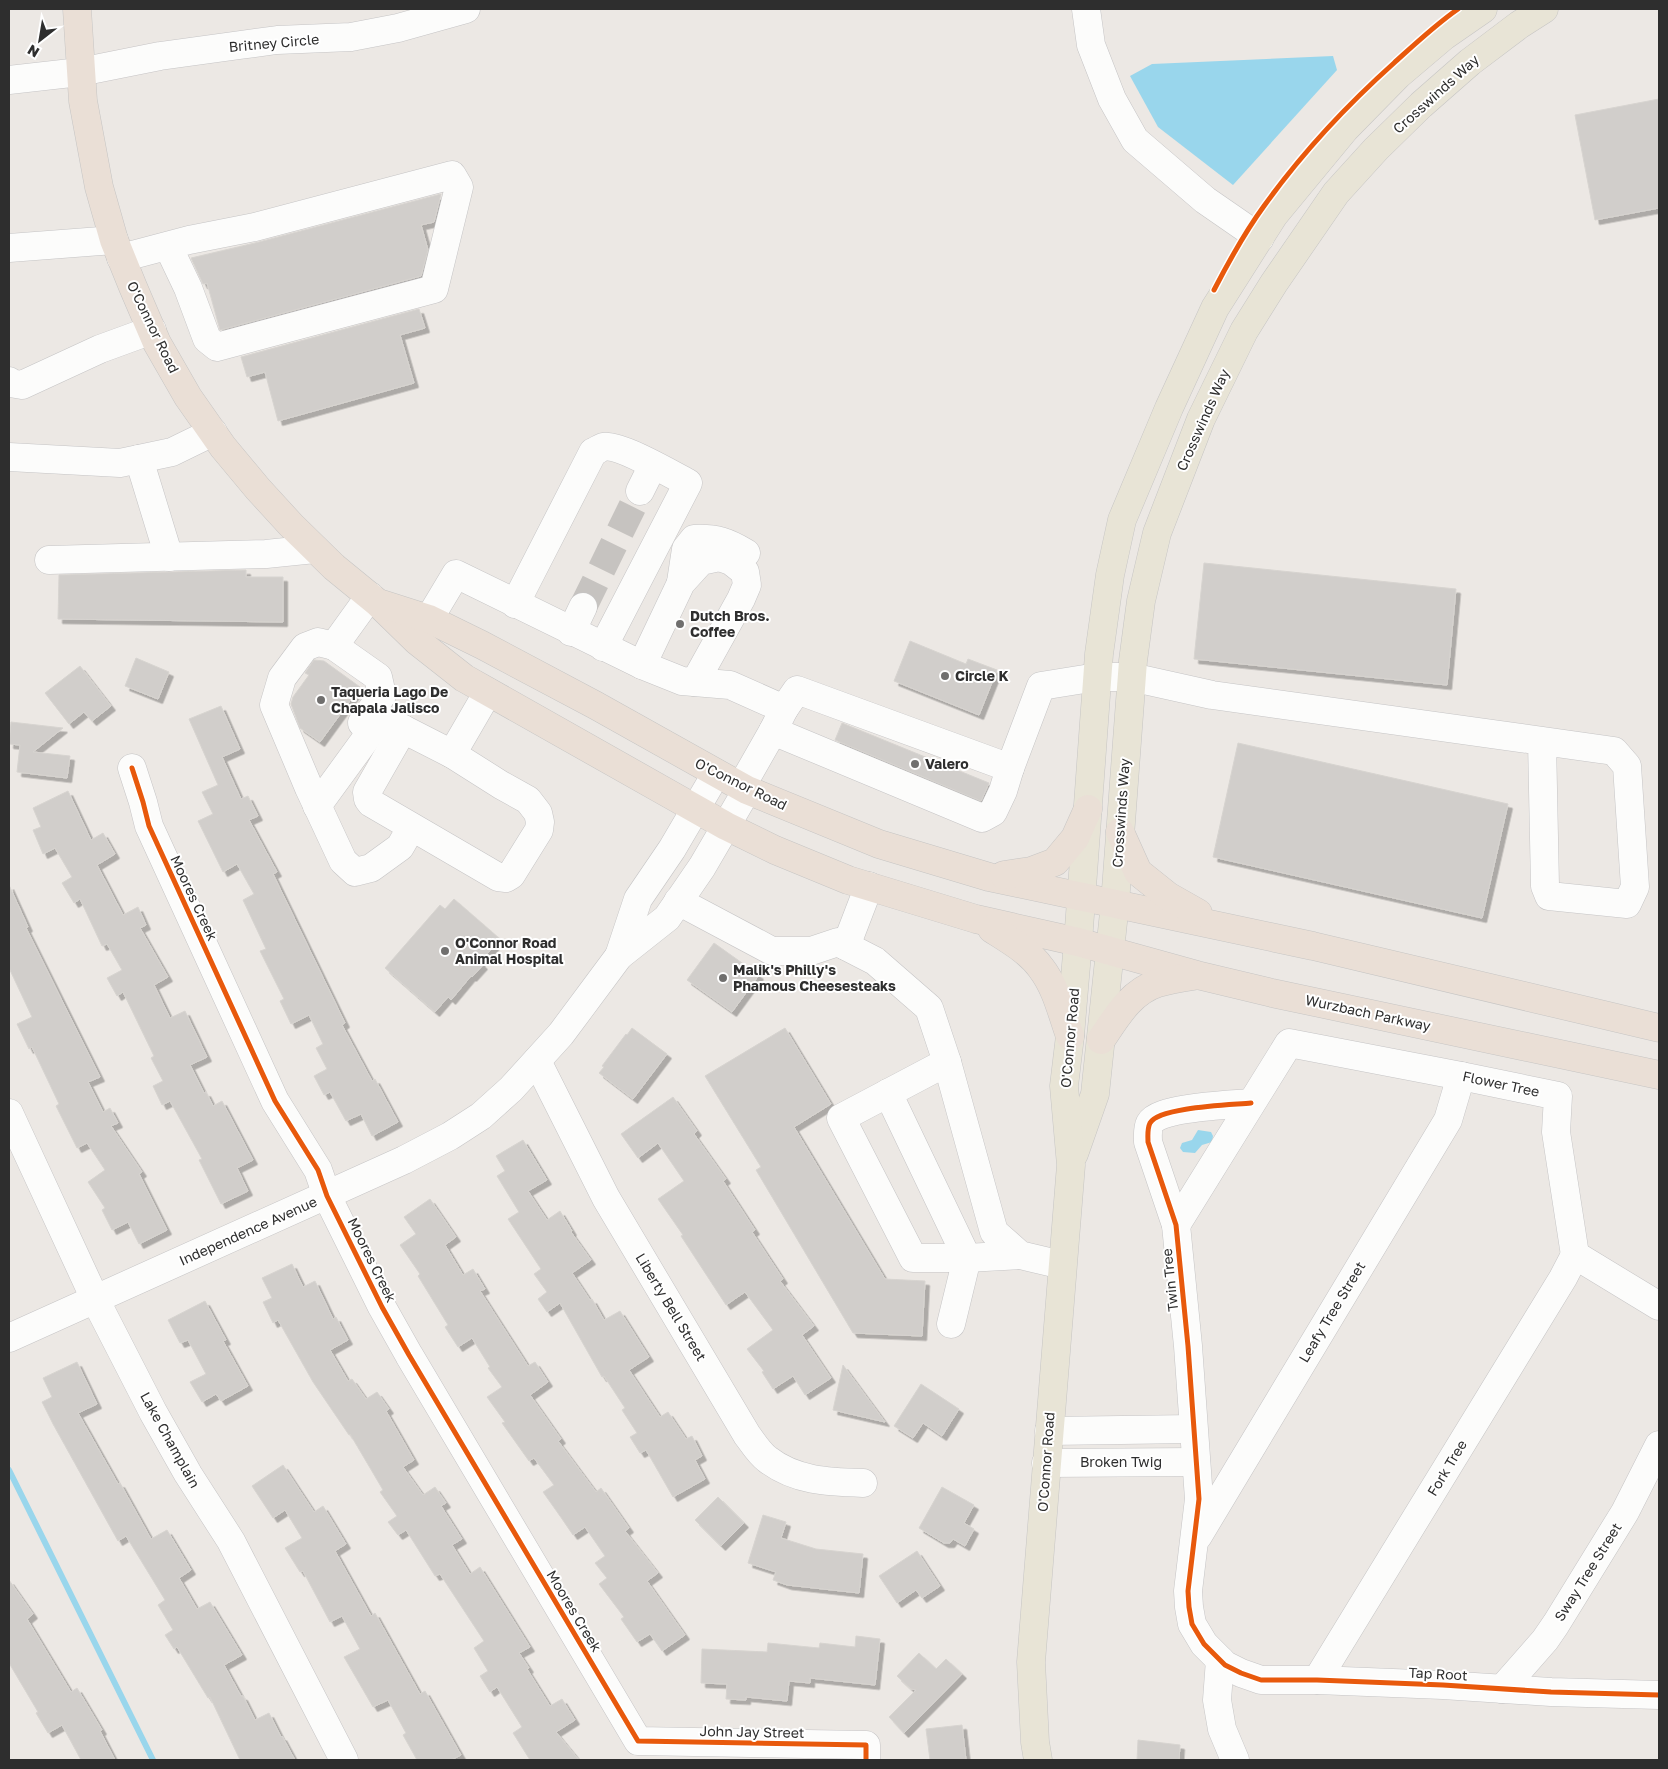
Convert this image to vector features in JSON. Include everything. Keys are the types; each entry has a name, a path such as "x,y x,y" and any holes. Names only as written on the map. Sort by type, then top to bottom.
{"highway":[{"name":"O'Connor Road","path":"77,9 83,101 99,187 118,249 157,343 188,397 258,489 334,567 374,600 417,641 464,678 726,826 775,850 848,880 976,919 1078,942"},
{"name":"O'Connor Road","path":"374,600 429,620 482,646 595,705 744,788 879,844 989,877 1081,896"},
{"path":"989,877 1031,871 1055,862 1075,838 1088,809"},
{"path":"1120,832 1138,872 1168,896 1219,925"},
{"path":"1081,896 1219,925 1659,1028"},
{"path":"976,919 1021,948 1041,967 1054,990 1070,1036"},
{"name":"Wurzbach Parkway","path":"1078,942 1197,975 1272,993 1659,1076"},
{"path":"1101,1040 1119,1013 1135,995 1157,983 1197,975"}],"main road":[{"path":"1081,896 1097,677 1110,575 1122,520 1169,408 1216,308 1274,215 1358,116 1398,75 1444,36 1483,9"},
{"name":"Crosswinds Way","path":"1109,951 1115,903 1132,677 1141,600 1157,533 1201,419 1244,331 1274,283 1336,193 1376,149 1421,105 1470,62 1519,25 1544,9"},
{"path":"1197,348 1228,364"},
{"name":"O'Connor Road","path":"1038,1760 1035,1742 1031,1662 1071,1165 1064,1086 1070,1036 1081,896"},
{"name":"O'Connor Road","path":"1071,1165 1095,1094 1109,951"}],"street":[{"name":"Britney Circle","path":"9,80 80,72 160,56 277,40 351,37 398,28 466,9"},
{"path":"1086,9 1091,45 1112,99 1136,140 1205,200 1260,238"},
{"path":"9,248 118,249 168,246 255,227 452,175 459,187 434,289 217,347 207,338 188,288 168,246"},
{"path":"9,381 10,383 22,385 100,349 152,330"},
{"path":"9,458 120,463 172,452 213,432"},
{"path":"515,604 593,452 604,447 617,448 653,465 688,483 603,647"},
{"path":"139,459 169,557"},
{"path":"640,491 653,465"},
{"path":"642,665 681,583 686,549 694,539 711,538 728,542 751,556 763,570 760,591 705,683"},
{"path":"49,560 266,554 315,549"},
{"path":"429,620 456,574 571,632 642,665 682,681 730,685 778,720 982,818 993,812 1003,791 1041,686 1097,677 1132,677 1212,695 1614,751 1627,766 1636,887 1627,904 1549,896 1545,886 1542,741"},
{"path":"334,646 374,600"},
{"path":"571,632 583,607"},
{"path":"313,797 320,779 382,695 378,677 334,646 318,642 305,647 282,678 274,705 313,797 343,861 355,872 371,868 400,847 411,828"},
{"name":"Independence Avenue","path":"9,1338 404,1160 450,1136 481,1116 511,1089 561,1034 618,956 666,918 702,867 726,826 778,720 797,690 1010,768"},
{"path":"452,754 488,692"},
{"path":"313,797 376,725 389,721 452,754 500,785 528,800 538,814 540,822 538,830 511,874 506,878 498,877 480,868 371,804 367,792 403,729"},
{"name":"Moores Creek","path":"132,768 149,826 267,1084 275,1101 318,1170 327,1196 382,1307 638,1741"},
{"name":"Independence Avenue","path":"618,956 638,899 672,849 716,774"},
{"path":"846,946 869,886"},
{"path":"678,901 772,951 811,951 838,942 875,961 929,1008 947,1062 994,1232 1020,1255"},
{"name":"Flower Tree","path":"1251,1103 1289,1043 1558,1096 1556,1132 1575,1255"},
{"name":"Liberty Bell Street","path":"537,1061 606,1198 747,1435 766,1458 791,1474 822,1482 863,1483"},
{"path":"947,1062 842,1118 914,1258 1020,1255 1062,1265"},
{"name":"Leafy Tree Street","path":"1194,1544 1448,1120 1461,1076"},
{"path":"888,1093 966,1258 951,1324"},
{"path":"1176,1225 1251,1103"},
{"name":"Twin Tree","path":"1220,1660 1204,1644 1192,1624 1189,1608 1188,1591 1198,1499 1188,1346 1176,1225 1148,1142 1148,1130 1150,1122 1156,1117 1175,1110 1251,1103"},
{"name":"Lake Champlain","path":"9,1113 95,1299 153,1412 188,1474 231,1541 344,1760"},
{"path":"1575,1255 1659,1306"},
{"name":"Fork Tree","path":"1317,1680 1563,1278 1575,1255"},
{"path":"1049,1431 1193,1429"},
{"name":"Sway Tree Street","path":"1502,1688 1545,1640 1556,1624 1625,1512 1659,1445"},
{"name":"Broken Twig","path":"1046,1463 1196,1462"},
{"path":"1220,1660 1217,1700 1222,1729 1235,1760"},
{"name":"Tap Root","path":"1220,1660 1241,1673 1261,1680 1317,1680 1551,1692 1659,1695"},
{"name":"John Jay Street","path":"638,1741 866,1752"}],"water":[{"path":"1333,56 1337,70 1233,185 1158,127 1130,76 1152,64"},
{"path":"1198,1130 1211,1132 1213,1136 1212,1142 1202,1145 1195,1153 1183,1152 1180,1148 1182,1143 1192,1140"}],"building":[{"path":"1659,99 1659,208 1595,220 1575,115"},
{"path":"441,194 434,222 421,225 428,250 421,276 220,330 207,283 203,284 191,258"},
{"path":"419,309 425,328 400,335 414,383 278,421 265,372 247,377 241,357"},
{"path":"1204,563 1456,589 1447,685 1194,659"},
{"path":"246,570 246,577 283,577 283,622 58,619 59,575"},
{"name":"Circle K","path":"910,641 966,664 968,659 997,670 979,715 894,681"},
{"path":"136,658 169,672 158,699 125,686"},
{"name":"Taqueria Lago De Chapala Jalisco","path":"314,660 324,661 360,687 320,742 300,728 291,704 293,697 309,675 305,673"},
{"path":"80,666 111,706 92,721 84,712 69,724 45,693"},
{"path":"221,706 240,749 222,757 241,799 248,796 258,816 249,820 277,872 273,874 345,1023 342,1025 372,1081 375,1079 398,1122 372,1136 361,1114 346,1121 330,1092 324,1095 314,1076 327,1069 316,1048 323,1044 309,1015 291,1024 280,1001 284,999 260,951 266,949 243,900 254,894 237,864 223,872 198,821 213,814 202,792 218,785 189,719"},
{"path":"11,722 63,728 33,752 70,756 67,778 17,772 20,745 9,744"},
{"name":"Valero","path":"842,723 989,783 981,801 835,740"},
{"path":"1238,743 1508,804 1482,918 1213,857"},
{"path":"68,791 91,840 103,833 115,854 97,865 123,915 138,907 146,925 140,928 168,977 154,985 170,1018 185,1011 207,1057 190,1065 213,1106 222,1101 253,1160 237,1168 248,1191 221,1204 199,1160 202,1159 170,1101 162,1105 153,1086 163,1081 151,1058 154,1056 123,992 117,996 107,978 122,970 107,944 102,946 80,899 74,903 62,883 72,877 55,848 43,854 33,830 41,827 33,808"},
{"path":"9,885 28,927 26,928 100,1077 88,1082 103,1112 110,1108 118,1123 111,1126 142,1172 139,1174 167,1230 139,1244 128,1222 112,1230 102,1210 105,1208 88,1182 105,1170 87,1143 77,1148 56,1106 59,1104 32,1047 29,1049 17,1024 32,1017 9,968"},
{"name":"O'Connor Road Animal Hospital","path":"454,899 500,939 480,962 483,965 451,1000 448,997 435,1012 385,968 440,905 445,909"},
{"name":"Malik's Philly's Phamous Cheesesteaks","path":"714,943 759,975 732,1012 687,980"},
{"path":"632,1028 667,1054 633,1099 599,1073 604,1067 602,1066"},
{"path":"785,1028 831,1104 794,1127 885,1279 925,1281 922,1336 853,1333 756,1170 761,1167 705,1076"},
{"path":"673,1097 697,1131 694,1134 726,1179 723,1181 755,1230 752,1232 783,1279 780,1281 814,1326 802,1335 831,1378 805,1395 793,1376 773,1389 762,1372 764,1371 747,1349 773,1330 745,1292 726,1305 681,1236 683,1235 658,1199 684,1181 658,1143 638,1158 621,1134"},
{"path":"523,1140 547,1180 528,1191 547,1220 560,1211 571,1232 591,1260 572,1273 590,1300 592,1299 604,1320 620,1311 649,1357 629,1370 660,1417 668,1412 686,1439 692,1436 702,1456 695,1460 705,1479 673,1497 646,1450 640,1453 630,1437 637,1433 622,1410 625,1408 604,1376 602,1377 560,1303 547,1312 538,1299 547,1292 534,1274 541,1269 508,1219 519,1212 497,1176 505,1171 496,1156"},
{"path":"430,1199 456,1237 445,1245 463,1275 473,1269 485,1289 480,1291 528,1366 535,1362 548,1382 530,1395 561,1439 558,1441 596,1492 601,1488 629,1528 625,1531 658,1573 647,1581 685,1635 662,1651 650,1634 637,1642 621,1619 624,1617 599,1584 607,1578 595,1563 605,1556 585,1527 573,1535 543,1492 554,1485 534,1458 529,1461 502,1423 505,1422 487,1397 502,1387 488,1368 490,1367 472,1338 458,1347 445,1327 448,1325 418,1276 420,1274 400,1245 416,1234 404,1217"},
{"path":"292,1264 303,1287 315,1281 333,1319 336,1317 348,1340 330,1350 348,1381 352,1379 366,1399 377,1392 389,1409 386,1411 414,1460 403,1467 423,1495 435,1487 446,1503 441,1506 462,1539 452,1545 470,1574 480,1567 530,1647 519,1653 550,1706 562,1699 575,1720 556,1732 579,1760 530,1760 513,1733 522,1727 497,1687 490,1692 480,1676 488,1671 474,1648 484,1641 440,1574 435,1576 406,1530 398,1535 388,1522 397,1516 380,1492 383,1490 350,1434 313,1382 278,1320 273,1323 263,1302 272,1298 262,1278"},
{"path":"205,1301 226,1340 223,1341 248,1386 221,1401 216,1394 202,1402 190,1382 206,1374 188,1340 180,1343 168,1320"},
{"path":"77,1362 97,1404 78,1413 151,1539 167,1530 191,1570 179,1578 197,1609 210,1602 242,1655 224,1665 241,1696 243,1696 255,1720 269,1713 295,1760 240,1760 210,1697 208,1698 177,1647 174,1649 165,1635 173,1630 158,1605 165,1600 126,1536 118,1541 42,1402 52,1397 43,1378"},
{"path":"843,1365 885,1422 833,1410"},
{"path":"921,1384 959,1409 942,1436 923,1423 913,1438 894,1426"},
{"path":"283,1465 314,1512 323,1506 346,1544 335,1551 371,1616 375,1613 420,1694 425,1691 461,1755 451,1760 417,1760 403,1735 406,1733 388,1700 373,1707 344,1657 360,1649 342,1616 330,1622 303,1571 300,1572 285,1548 302,1538 285,1510 273,1518 252,1486"},
{"path":"942,1487 974,1505 964,1523 974,1529 965,1546 953,1539 950,1543 944,1543 919,1528"},
{"path":"718,1497 744,1523 721,1546 695,1520"},
{"path":"763,1515 786,1522 781,1538 816,1549 863,1554 859,1593 787,1585 773,1580 776,1572 748,1563"},
{"path":"917,1551 940,1586 922,1598 916,1590 897,1603 879,1576"},
{"path":"9,1580 33,1614 27,1619 71,1692 77,1688 102,1730 100,1731 115,1760 81,1760 62,1725 48,1733 36,1713 38,1712 9,1663"},
{"path":"856,1636 880,1639 875,1685 810,1678 810,1683 789,1681 787,1701 746,1697 746,1700 726,1699 727,1684 701,1683 702,1649 767,1652 768,1643 819,1648 820,1643 855,1647"},
{"path":"919,1653 936,1669 946,1659 962,1674 904,1733 889,1717 916,1690 911,1689 897,1676"},
{"path":"962,1725 966,1760 930,1760 926,1729"},
{"path":"1138,1740 1180,1745 1179,1760 1137,1760"}],"waterway":[{"path":"9,1470 153,1760"}],"tunnel":[{"path":"583,607 640,491"}],"cycle path":[{"path":"1214,290 1257,216 1309,149 1376,79 1425,35 1458,9"},
{"path":"132,768 149,826 275,1101 318,1170 327,1196 382,1307 638,1741 866,1745 866,1760"},
{"path":"1251,1103 1196,1108 1167,1113 1150,1123 1148,1130 1148,1142 1176,1225 1188,1346 1199,1499 1188,1591 1189,1607 1192,1624 1204,1644 1225,1665 1261,1680 1317,1680 1551,1692 1659,1695"}],"place":[{"name":"Dutch Bros. Coffee","path":"680,624"},
{"name":"Circle K","path":"945,676"},
{"name":"Taqueria Lago De Chapala Jalisco","path":"321,700"},
{"name":"Valero","path":"915,764"},
{"name":"O'Connor Road Animal Hospital","path":"445,951"},
{"name":"Malik's Philly's Phamous Cheesesteaks","path":"723,978"}]}
